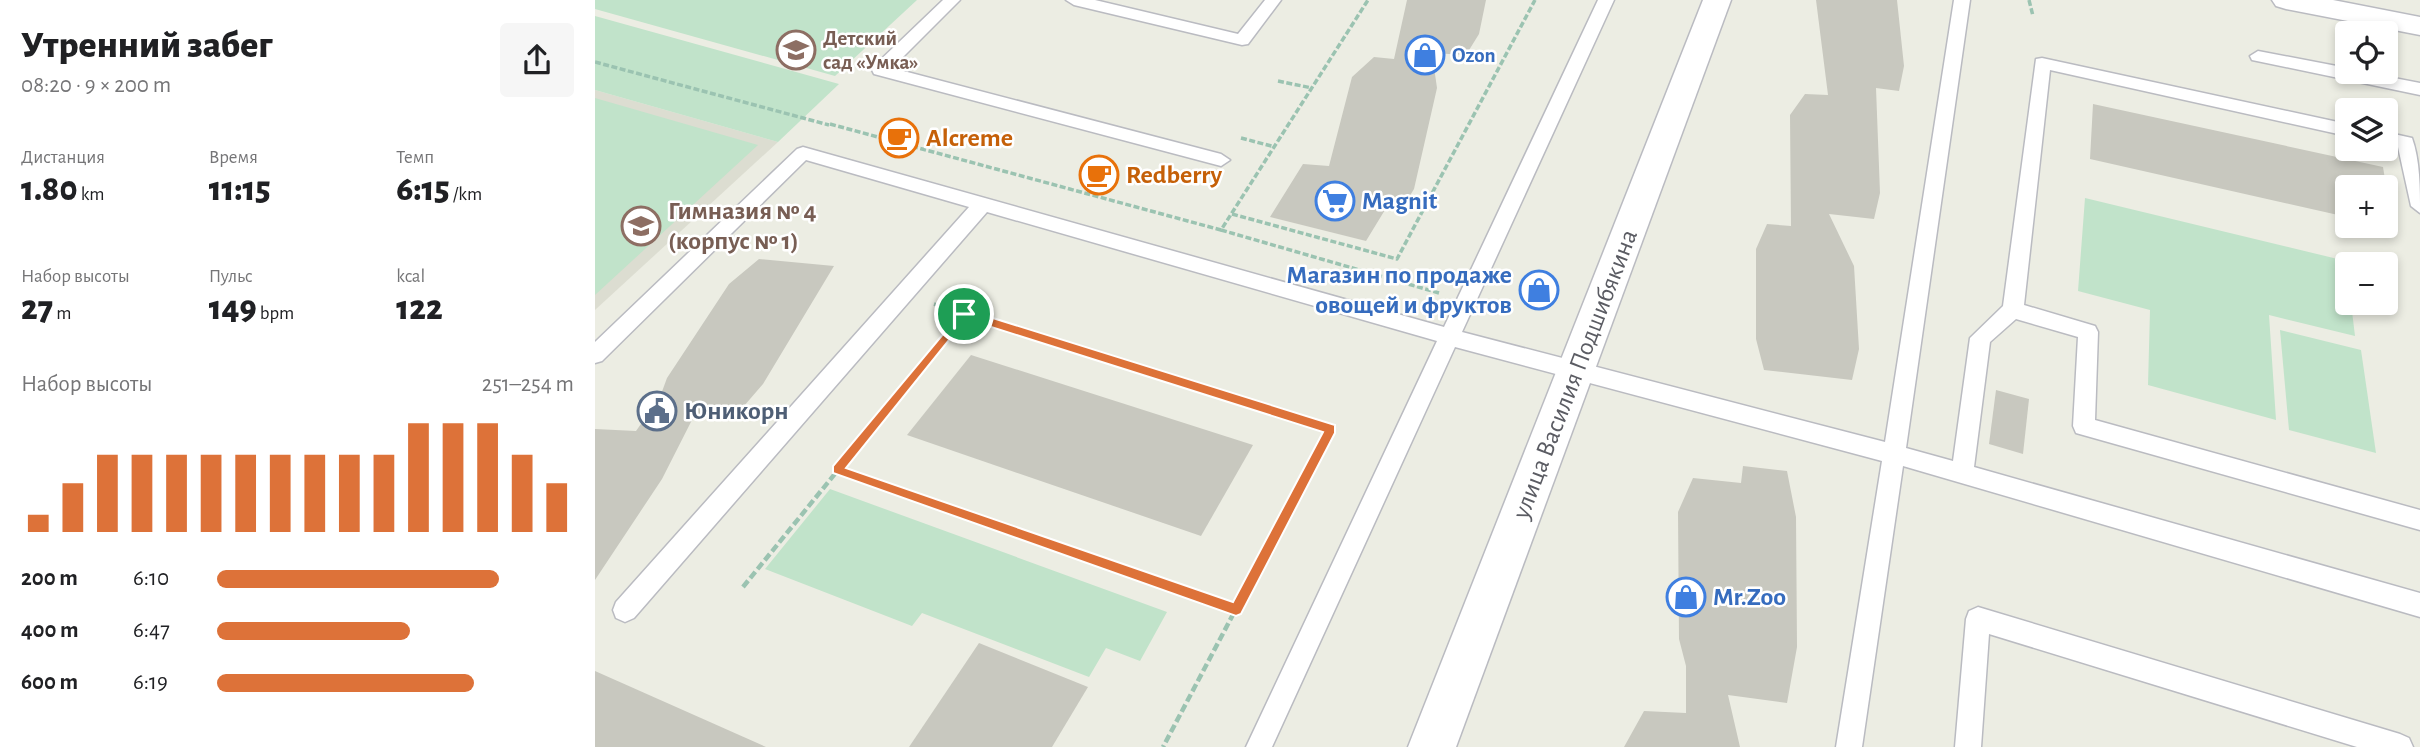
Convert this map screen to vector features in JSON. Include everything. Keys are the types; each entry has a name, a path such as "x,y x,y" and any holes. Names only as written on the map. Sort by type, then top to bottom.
{"street":[{"name":"улица Василия Подшибякина","path":"1432,747 1577,373 1717,0"},
{"path":"2286,0 2420,26"}],"lane":[{"path":"952,0 880,70 1221,160"},
{"path":"1074,0 1242,40 1273,0"},
{"path":"1259,747 1606,0"},
{"path":"1849,747 1962,0"},
{"path":"2258,56 2420,89"},
{"path":"1962,474 1980,338 2013,310 2042,64 2335,127"},
{"path":"2398,140 2406,142 2420,206"},
{"path":"595,355 803,153 1448,337 1893,454 2420,605"},
{"path":"625,610 982,205"},
{"path":"2013,310 2088,332 2084,426 2420,520"},
{"path":"1968,747 1978,619 2400,747"}],"path":[{"path":"1232,214 1397,259 1535,0"},
{"path":"2029,0 2033,16"},
{"path":"595,62 830,124 803,153"},
{"path":"1278,80 1312,88"},
{"path":"1241,138 1275,147"},
{"path":"1221,230 1465,301"},
{"path":"903,295 1331,429 1163,747"},
{"path":"743,587 964,314"},
{"path":"837,470 1236,609"}],"shaded area":[{"name":"Гимназия № 4 (корпус № 1)","path":"595,90 778,142 595,310"}],"green space":[{"name":"Детский сад «Умка»","path":"595,0 917,0 835,76 595,9"},
{"path":"595,16 839,84 778,142 595,90"},
{"name":"Гимназия № 4 (корпус № 1)","path":"595,98 758,145 595,295"},
{"path":"2085,198 2335,258 2335,315 2352,315 2355,336 2269,315 2276,420 2148,385 2150,310 2078,291"},
{"path":"2280,330 2361,350 2376,453 2289,430"},
{"path":"830,489 1167,612 1140,661 1106,648 1089,677 922,613 912,626 765,569"}],"building":[{"path":"1407,0 1486,0 1479,34 1466,55 1432,53 1437,88 1414,189 1406,202 1391,200 1366,241 1270,217 1303,164 1329,166 1352,77 1374,57 1394,59"},
{"path":"1816,0 1897,0 1904,66 1899,91 1876,88 1880,193 1874,219 1829,214 1854,266 1859,349 1852,380 1764,370 1756,339 1756,249 1767,224 1791,226 1790,115 1805,94 1828,95"},
{"path":"2093,104 2335,157 2335,161 2355,161 2383,167 2384,175 2335,175 2335,214 2090,159"},
{"path":"759,259 834,266 763,384 731,421 694,416 662,479 595,580 595,429 636,431 660,397 667,378 729,284"},
{"path":"971,355 1253,445 1201,536 907,435"},
{"path":"1996,390 2029,399 2023,454 1989,444"},
{"path":"1743,466 1787,471 1796,517 1797,647 1787,703 1728,695 1740,747 1624,747 1644,711 1686,713 1686,666 1679,639 1678,512 1693,478 1741,483"},
{"path":"979,643 1088,687 1052,747 909,747"},
{"path":"595,671 766,747 595,747"}],"place":[{"name":"Детский сад «Умка»","path":"796,50"},
{"name":"Ozon","path":"1425,55"},
{"name":"Alcreme","path":"899,138"},
{"name":"Redberry","path":"1099,175"},
{"name":"Magnit","path":"1335,201"},
{"name":"Гимназия № 4 (корпус № 1)","path":"641,226"},
{"name":"Магазин по продаже овощей и фруктов","path":"1539,290"},
{"name":"Юникорн","path":"657,411"},
{"name":"Mr.Zoo","path":"1686,597"}],"route":[{"path":"964,314 1331,429 1236,609 837,470 964,314"}]}
